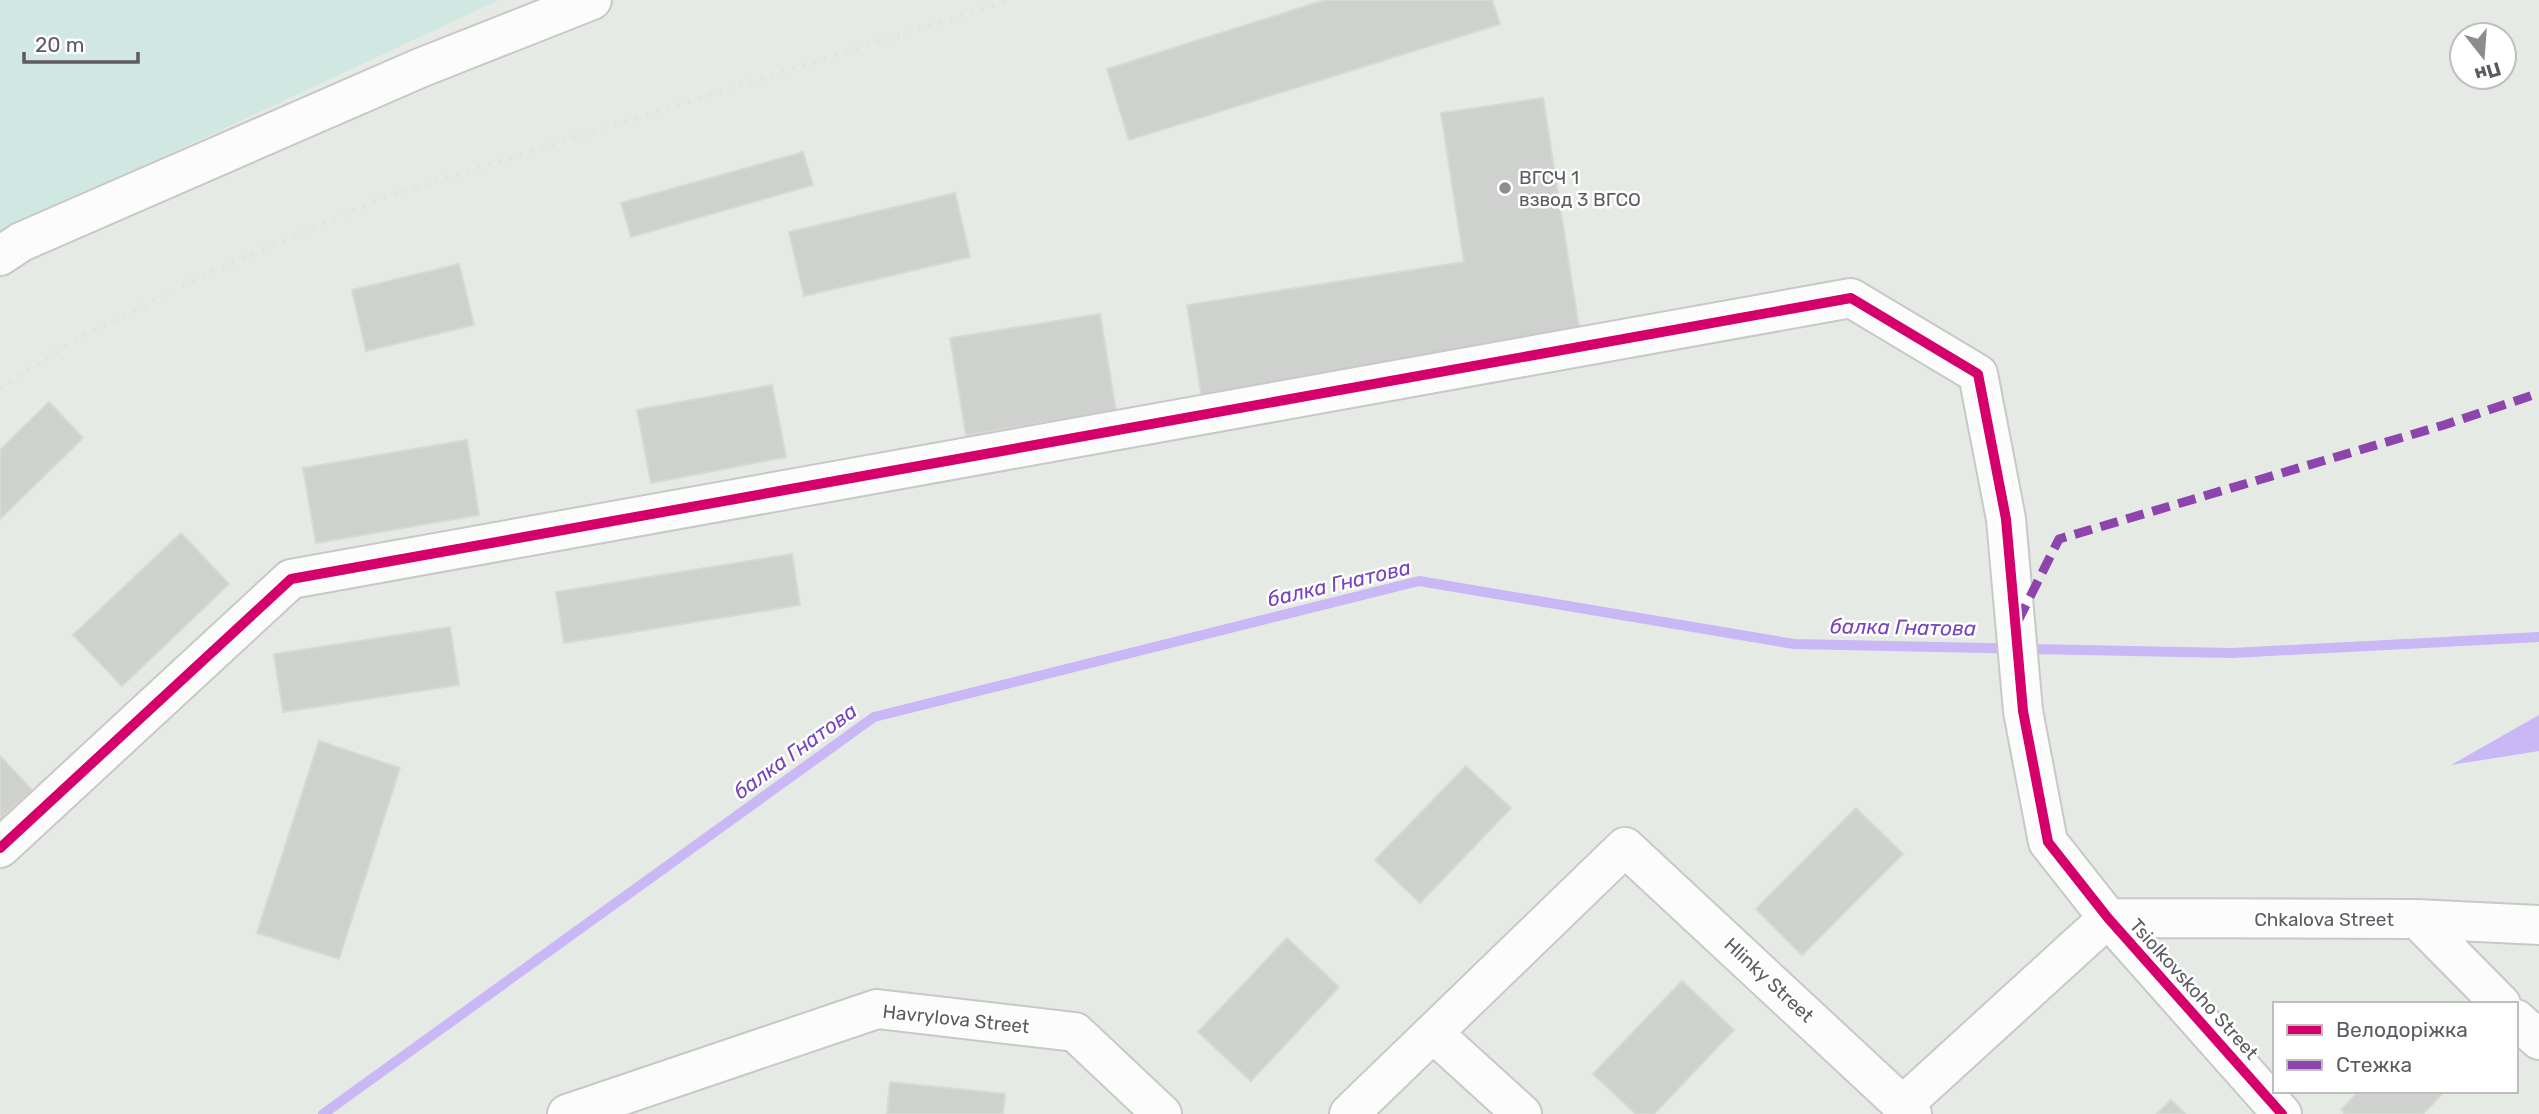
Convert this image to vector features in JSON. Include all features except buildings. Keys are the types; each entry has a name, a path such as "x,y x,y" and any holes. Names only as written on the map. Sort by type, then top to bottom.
{"street":[{"path":"0,256 21,242 420,68 592,0"},
{"name":"Tsiolkovskoho Street","path":"0,848 291,579 1851,298 1978,374 2006,519 2023,711 2049,842 2108,918 2282,1114"},
{"name":"Hlinky Street","path":"1433,1033 1625,847 1908,1110"},
{"path":"1908,1110 2108,918"},
{"name":"Chkalova Street","path":"2108,918 2417,919 2539,925"},
{"path":"2417,919 2499,1002"},
{"name":"Havrylova Street","path":"567,1114 877,1009 1075,1032 1162,1114"},
{"path":"2518,1020 2539,1040"},
{"path":"1349,1114 1433,1033 1522,1114"}],"shaded area":[{"path":"0,0 499,0 0,233"},
{"path":"2539,715 2539,751 2451,765"}],"waterway":[{"name":"балка Гнатова","path":"323,1114 874,717 1419,581 1794,644 2232,653 2539,637"}],"railway":[{"path":"0,388 79,338 213,271 386,197 1011,0"}],"marked path":[{"path":"2018,621 2059,539 2444,425 2539,393"}],"cycle path":[{"path":"0,848 291,579 1851,298 1978,374 2006,519 2023,711 2048,842 2108,918 2282,1114"}],"place":[{"name":"ВГСЧ 1 взвод 3 ВГСО","path":"1505,188"}]}
